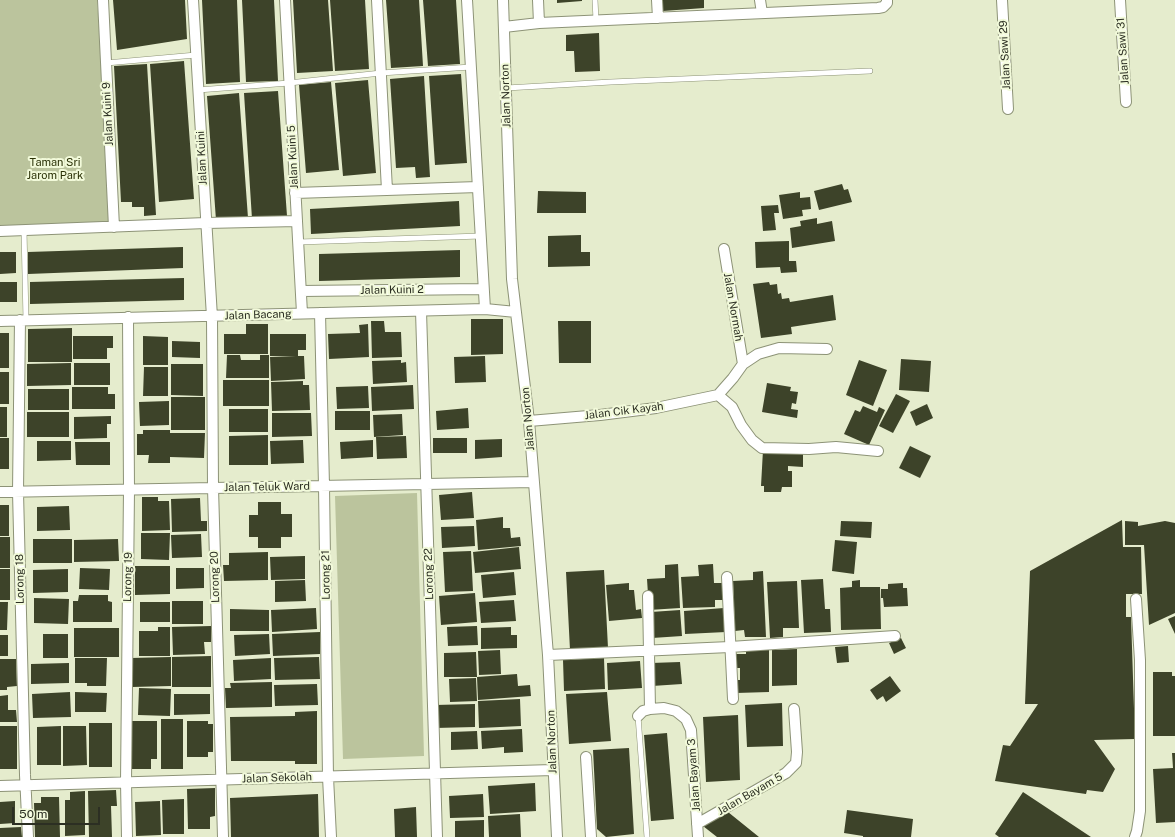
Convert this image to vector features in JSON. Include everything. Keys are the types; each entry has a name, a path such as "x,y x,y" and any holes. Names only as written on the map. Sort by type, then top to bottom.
{"street":[{"name":"Jalan Kuini 9","path":"103,0 114,227"},
{"name":"Jalan Kuini","path":"193,0 212,317"},
{"name":"Jalan Kuini 5","path":"285,0 302,313"},
{"path":"377,0 387,190"},
{"path":"467,0 485,309"},
{"name":"Jalan Norton","path":"502,0 512,279 529,421 548,655 557,837"},
{"path":"538,0 539,23"},
{"path":"657,0 658,18"},
{"path":"760,0 762,13"},
{"name":"Jalan Sawi 29","path":"1002,0 1008,109"},
{"name":"Jalan Sawi 31","path":"1120,0 1126,102"},
{"path":"504,27 539,23 762,13 885,3"},
{"path":"295,193 478,187"},
{"path":"0,231 206,223 297,222"},
{"name":"Jalan Normah","path":"724,249 743,364"},
{"name":"Jalan Kuini 2","path":"301,291 484,289"},
{"name":"Jalan Bacang","path":"0,321 128,317 212,317 302,313 485,309 516,312"},
{"name":"Lorong 22","path":"421,311 437,837"},
{"name":"Lorong 21","path":"320,313 330,837"},
{"name":"Lorong 19","path":"127,837 126,782 129,490 128,317"},
{"name":"Lorong 20","path":"212,317 213,488 223,837"},
{"name":"Lorong 18","path":"23,320 18,492 25,785 28,837"},
{"path":"827,349 779,348 758,354 743,364 718,395 732,408 741,425 752,440 762,448 809,449 836,447 878,451"},
{"name":"Jalan Cik Kayah","path":"529,421 600,415 656,408 718,395"},
{"name":"Jalan Teluk Ward","path":"0,492 533,482"},
{"path":"727,576 733,699"},
{"path":"638,716 643,711 650,709 648,596"},
{"path":"1135,837 1140,811 1140,660 1136,599"},
{"path":"548,655 730,647 895,636"},
{"name":"Jalan Bayam 3","path":"650,709 664,708 676,711 686,719 691,730 698,837"},
{"name":"Jalan Bayam 5","path":"697,824 786,773 796,763 797,752 794,710"},
{"path":"586,757 591,837"},
{"name":"Jalan Sekolah","path":"0,786 553,770"}],"lane":[{"path":"595,0 596,20"},
{"path":"106,63 196,55"},
{"path":"198,90 289,83 381,73 471,67"},
{"path":"506,88 870,71"},
{"path":"23,320 24,230"},
{"path":"298,242 481,236"},
{"path":"638,716 647,837"}],"green space":[{"name":"Taman Sri Jarom Park","path":"0,0 97,0 114,227 0,231"},
{"path":"417,493 424,756 343,759 335,496"}],"building":[{"path":"113,0 185,0 187,39 117,50"},
{"path":"202,0 237,0 240,82 206,84"},
{"path":"242,0 274,0 278,81 246,82"},
{"path":"293,0 328,0 333,71 297,73"},
{"path":"330,0 365,0 369,69 335,71"},
{"path":"386,0 419,0 423,66 391,68"},
{"path":"423,0 456,0 460,64 428,66"},
{"path":"557,0 582,0 582,1 557,3"},
{"path":"662,0 704,0 704,8 663,11"},
{"path":"599,33 600,71 575,72 574,51 566,51 566,35"},
{"path":"184,61 194,199 159,202 150,64"},
{"path":"147,64 156,215 144,216 144,207 132,207 132,202 121,202 114,66"},
{"path":"461,74 467,163 435,165 429,76"},
{"path":"424,76 430,177 416,178 415,167 396,168 390,79"},
{"path":"368,80 376,173 343,176 335,83"},
{"path":"331,82 339,170 306,173 299,85"},
{"path":"278,91 287,216 252,219 244,93"},
{"path":"239,93 248,218 216,220 207,96"},
{"path":"842,184 844,190 848,189 852,202 819,210 814,191"},
{"path":"538,191 586,192 586,213 537,213"},
{"path":"800,192 800,198 810,197 811,209 802,210 803,216 783,219 779,195"},
{"path":"459,201 460,226 311,234 310,209"},
{"path":"778,205 779,213 774,213 776,230 763,231 761,206"},
{"path":"817,218 817,224 832,221 835,241 792,248 790,228 801,226 800,221"},
{"path":"581,235 581,252 590,252 590,266 548,267 548,236"},
{"path":"789,241 789,261 796,261 797,272 781,273 780,267 756,268 755,242"},
{"path":"183,247 183,268 28,274 28,252"},
{"path":"460,250 460,277 319,281 319,254"},
{"path":"0,252 16,252 16,273 0,274"},
{"path":"184,278 184,300 30,304 30,282"},
{"path":"0,282 17,282 17,302 0,302"},
{"path":"769,282 770,285 777,284 778,294 781,293 782,299 789,298 790,302 833,295 836,320 791,327 792,334 761,338 753,284"},
{"path":"471,319 503,319 503,354 471,355"},
{"path":"371,321 384,321 385,332 401,332 402,357 372,358"},
{"path":"558,321 591,321 591,363 559,363"},
{"path":"246,324 268,324 268,354 224,354 224,334 246,334"},
{"path":"368,324 369,357 329,359 328,334 360,333 359,325"},
{"path":"72,328 72,362 28,362 28,329"},
{"path":"0,333 9,333 9,368 0,368"},
{"path":"270,334 306,334 306,350 298,350 298,356 304,356 305,379 271,381 270,357 296,356 270,356"},
{"path":"73,336 113,336 113,348 107,348 107,359 73,359"},
{"path":"143,336 168,337 168,365 143,365"},
{"path":"172,341 200,342 200,358 172,357"},
{"path":"227,355 240,355 241,360 260,360 260,355 269,355 269,378 226,378"},
{"path":"485,356 486,382 455,383 454,357"},
{"path":"901,359 931,361 929,392 899,390"},
{"path":"401,360 401,363 406,362 407,382 373,384 372,361"},
{"path":"859,360 887,370 873,406 846,395"},
{"path":"71,363 71,385 27,386 27,364"},
{"path":"74,363 110,363 110,385 74,385"},
{"path":"171,364 203,364 203,396 171,395"},
{"path":"144,367 168,367 168,396 143,396"},
{"path":"0,372 9,372 9,404 0,404"},
{"path":"223,380 269,380 269,406 223,406"},
{"path":"303,381 303,385 309,385 310,410 272,411 271,382"},
{"path":"767,383 791,387 790,391 798,392 796,404 792,403 791,409 798,410 797,418 762,412"},
{"path":"413,385 414,409 372,411 371,387"},
{"path":"368,386 369,408 337,409 336,387"},
{"path":"72,387 108,387 108,394 115,394 115,409 72,409"},
{"path":"28,389 69,389 69,410 28,410"},
{"path":"896,394 910,401 893,433 879,426"},
{"path":"171,397 205,397 205,430 171,430"},
{"path":"169,401 169,425 140,426 139,402"},
{"path":"927,404 933,418 916,426 910,412"},
{"path":"863,406 877,412 879,407 885,410 869,445 844,434 855,410 860,412"},
{"path":"0,407 7,407 7,437 0,437"},
{"path":"468,408 469,428 437,430 436,411"},
{"path":"229,409 268,409 268,432 229,432"},
{"path":"335,411 370,411 370,430 335,430"},
{"path":"27,412 69,412 69,437 27,437"},
{"path":"272,413 311,413 312,436 272,437"},
{"path":"402,414 403,435 374,437 373,415"},
{"path":"111,416 111,424 107,424 107,438 74,439 74,417"},
{"path":"143,430 170,430 170,433 205,433 204,458 170,457 170,463 148,463 149,455 137,455 137,434 143,434"},
{"path":"268,435 268,465 229,465 229,436"},
{"path":"406,436 407,458 377,459 376,437"},
{"path":"0,438 9,438 9,469 0,469"},
{"path":"433,438 467,438 467,453 433,453"},
{"path":"502,439 502,457 475,459 475,440"},
{"path":"303,440 304,463 271,464 270,441"},
{"path":"373,440 373,457 341,459 340,442"},
{"path":"37,441 71,441 71,460 37,461"},
{"path":"75,442 110,442 110,465 76,465"},
{"path":"910,446 931,456 920,478 899,468"},
{"path":"763,450 803,451 803,467 788,466 788,471 792,471 792,487 782,487 781,492 764,492 764,486 761,486"},
{"path":"472,492 474,518 441,520 439,495"},
{"path":"142,497 158,497 158,501 169,501 170,530 142,531"},
{"path":"200,498 201,521 207,521 207,531 172,532 171,499"},
{"path":"258,502 281,502 281,514 292,514 292,537 281,537 281,548 258,548 258,537 249,537 249,515 258,515"},
{"path":"0,505 9,505 9,536 0,536"},
{"path":"69,506 70,530 37,531 37,507"},
{"path":"503,517 503,528 510,528 511,538 520,537 521,546 478,550 476,520"},
{"path":"1122,520 1123,547 1141,547 1142,594 1126,594 1126,617 1131,617 1135,739 1094,740 1115,769 1103,792 1087,790 1086,794 995,781 1003,745 1010,746 1038,704 1025,704 1030,571"},
{"path":"841,521 872,522 871,538 840,536"},
{"path":"1125,521 1138,522 1138,526 1165,521 1175,523 1175,613 1149,625 1144,545 1125,545"},
{"path":"474,526 475,546 442,548 441,527"},
{"path":"141,533 170,533 169,560 141,559"},
{"path":"201,534 202,557 172,558 171,535"},
{"path":"0,537 10,537 10,568 0,568"},
{"path":"33,539 72,539 72,563 33,563"},
{"path":"118,539 119,561 74,562 74,540"},
{"path":"835,540 857,542 854,574 832,571"},
{"path":"519,547 521,569 475,573 473,552"},
{"path":"471,551 473,591 445,592 443,552"},
{"path":"268,552 268,580 224,581 223,565 229,565 229,553"},
{"path":"305,556 305,579 271,580 270,557"},
{"path":"678,564 680,608 649,610 647,579 665,578 665,565"},
{"path":"713,564 714,583 723,583 724,600 715,600 715,607 683,608 681,577 699,576 698,565"},
{"path":"135,566 170,566 170,594 135,595"},
{"path":"80,568 110,569 109,590 79,589"},
{"path":"176,568 204,568 204,588 176,589"},
{"path":"0,569 10,569 10,600 0,600"},
{"path":"68,569 68,592 33,593 33,570"},
{"path":"604,570 608,648 570,650 566,572"},
{"path":"763,571 766,637 745,637 744,630 735,631 733,581 753,580 753,572"},
{"path":"514,572 516,595 483,598 481,575"},
{"path":"823,579 825,609 830,609 831,632 804,633 801,580"},
{"path":"305,580 306,601 275,602 275,581"},
{"path":"860,580 860,587 880,587 881,629 841,630 840,588 852,587 852,581"},
{"path":"797,581 799,628 783,628 783,637 770,638 767,582"},
{"path":"629,583 629,590 634,590 636,610 641,609 642,618 609,621 606,585"},
{"path":"903,583 903,588 907,588 908,606 884,607 883,598 881,598 881,589 888,589 888,584"},
{"path":"475,593 477,622 441,625 439,596"},
{"path":"79,595 108,595 108,601 112,602 112,622 73,622 73,601 78,601"},
{"path":"34,598 69,599 68,624 34,623"},
{"path":"514,600 516,621 481,623 479,602"},
{"path":"172,601 203,601 203,624 172,624"},
{"path":"0,602 8,602 7,630 0,630"},
{"path":"140,602 170,602 170,622 140,622"},
{"path":"316,608 317,629 272,632 271,610"},
{"path":"724,608 726,632 685,634 684,611"},
{"path":"230,609 269,610 269,631 230,631"},
{"path":"680,610 682,636 652,638 651,612"},
{"path":"1175,616 1175,634 1168,619"},
{"path":"211,626 211,642 204,642 205,654 173,655 172,627"},
{"path":"477,626 478,645 448,646 447,627"},
{"path":"158,627 170,627 170,656 139,656 139,631 158,631"},
{"path":"511,627 511,635 517,635 517,648 481,649 481,628"},
{"path":"74,628 119,628 119,657 74,657"},
{"path":"320,632 320,654 273,656 272,634"},
{"path":"43,634 68,634 68,658 43,658"},
{"path":"269,634 270,654 235,656 234,635"},
{"path":"0,635 8,635 8,656 0,656"},
{"path":"901,638 906,648 894,654 889,643"},
{"path":"848,646 849,662 837,663 835,647"},
{"path":"746,648 769,648 769,692 736,693 736,680 740,680 740,668 736,668 736,654 746,654"},
{"path":"797,649 797,685 772,686 772,650"},
{"path":"500,650 501,674 479,675 478,651"},
{"path":"476,652 477,677 444,677 444,653"},
{"path":"211,656 211,687 172,687 172,657"},
{"path":"171,657 171,686 132,687 131,658"},
{"path":"319,657 320,679 275,680 274,658"},
{"path":"75,658 107,658 106,686 87,686 87,683 75,683"},
{"path":"271,658 271,679 234,681 233,660"},
{"path":"604,658 605,689 564,691 563,660"},
{"path":"0,659 16,659 17,686 7,687 7,690 0,690"},
{"path":"640,661 642,688 608,690 607,663"},
{"path":"680,662 682,684 652,686 651,663"},
{"path":"69,663 69,683 31,684 31,664"},
{"path":"1153,672 1172,672 1172,676 1175,676 1175,736 1153,736"},
{"path":"517,674 518,686 530,685 531,696 478,700 477,677"},
{"path":"890,676 901,691 886,702 883,696 877,700 870,690"},
{"path":"476,678 477,701 450,702 449,679"},
{"path":"272,682 272,707 226,708 225,688 231,688 230,683"},
{"path":"317,684 318,705 275,706 274,685"},
{"path":"139,688 171,689 170,716 138,715"},
{"path":"70,692 71,717 33,718 32,694"},
{"path":"75,692 107,693 106,712 75,712"},
{"path":"607,692 611,741 569,744 566,694"},
{"path":"174,694 210,694 210,714 174,715"},
{"path":"8,695 8,710 16,710 17,722 0,722 0,696"},
{"path":"520,699 521,726 479,728 478,701"},
{"path":"782,703 783,746 747,747 745,705"},
{"path":"475,704 475,727 435,728 435,705"},
{"path":"317,711 317,764 295,764 295,761 231,761 230,717 295,716 295,712"},
{"path":"738,715 740,780 706,782 703,717"},
{"path":"161,719 183,719 183,769 161,769"},
{"path":"130,721 157,721 157,759 151,759 151,769 130,769"},
{"path":"187,721 208,721 208,724 213,724 213,752 208,752 208,757 187,757"},
{"path":"89,723 112,723 112,767 89,767"},
{"path":"0,726 17,726 17,769 0,769"},
{"path":"61,726 61,765 37,765 37,727"},
{"path":"63,726 86,726 87,765 63,766"},
{"path":"522,729 523,752 504,753 504,747 482,749 481,731"},
{"path":"477,731 478,749 451,750 451,732"},
{"path":"667,733 674,819 651,821 644,735"},
{"path":"629,748 634,834 606,837 597,829 593,750"},
{"path":"1172,753 1175,753 1175,822 1156,823 1153,769 1173,768"},
{"path":"535,783 536,811 490,814 488,786"},
{"path":"215,788 215,816 210,817 210,829 188,829 187,789"},
{"path":"116,790 117,806 111,806 112,837 89,837 88,791"},
{"path":"85,791 85,835 65,836 65,800 70,800 70,792"},
{"path":"1023,792 1091,837 999,837 995,834"},
{"path":"318,794 319,837 231,837 230,798"},
{"path":"483,794 484,817 450,818 449,796"},
{"path":"41,797 59,797 60,837 35,837 34,803 41,803"},
{"path":"184,799 184,834 163,834 162,800"},
{"path":"15,801 15,823 0,824 0,802"},
{"path":"160,801 161,835 136,836 135,802"},
{"path":"416,807 417,837 395,837 394,809"},
{"path":"847,810 913,819 911,837 863,837 844,833"},
{"path":"728,812 759,837 717,837 703,826"},
{"path":"520,814 521,837 489,837 488,816"},
{"path":"484,820 484,837 455,837 455,821"},
{"path":"21,827 22,837 0,837 0,828"}]}
